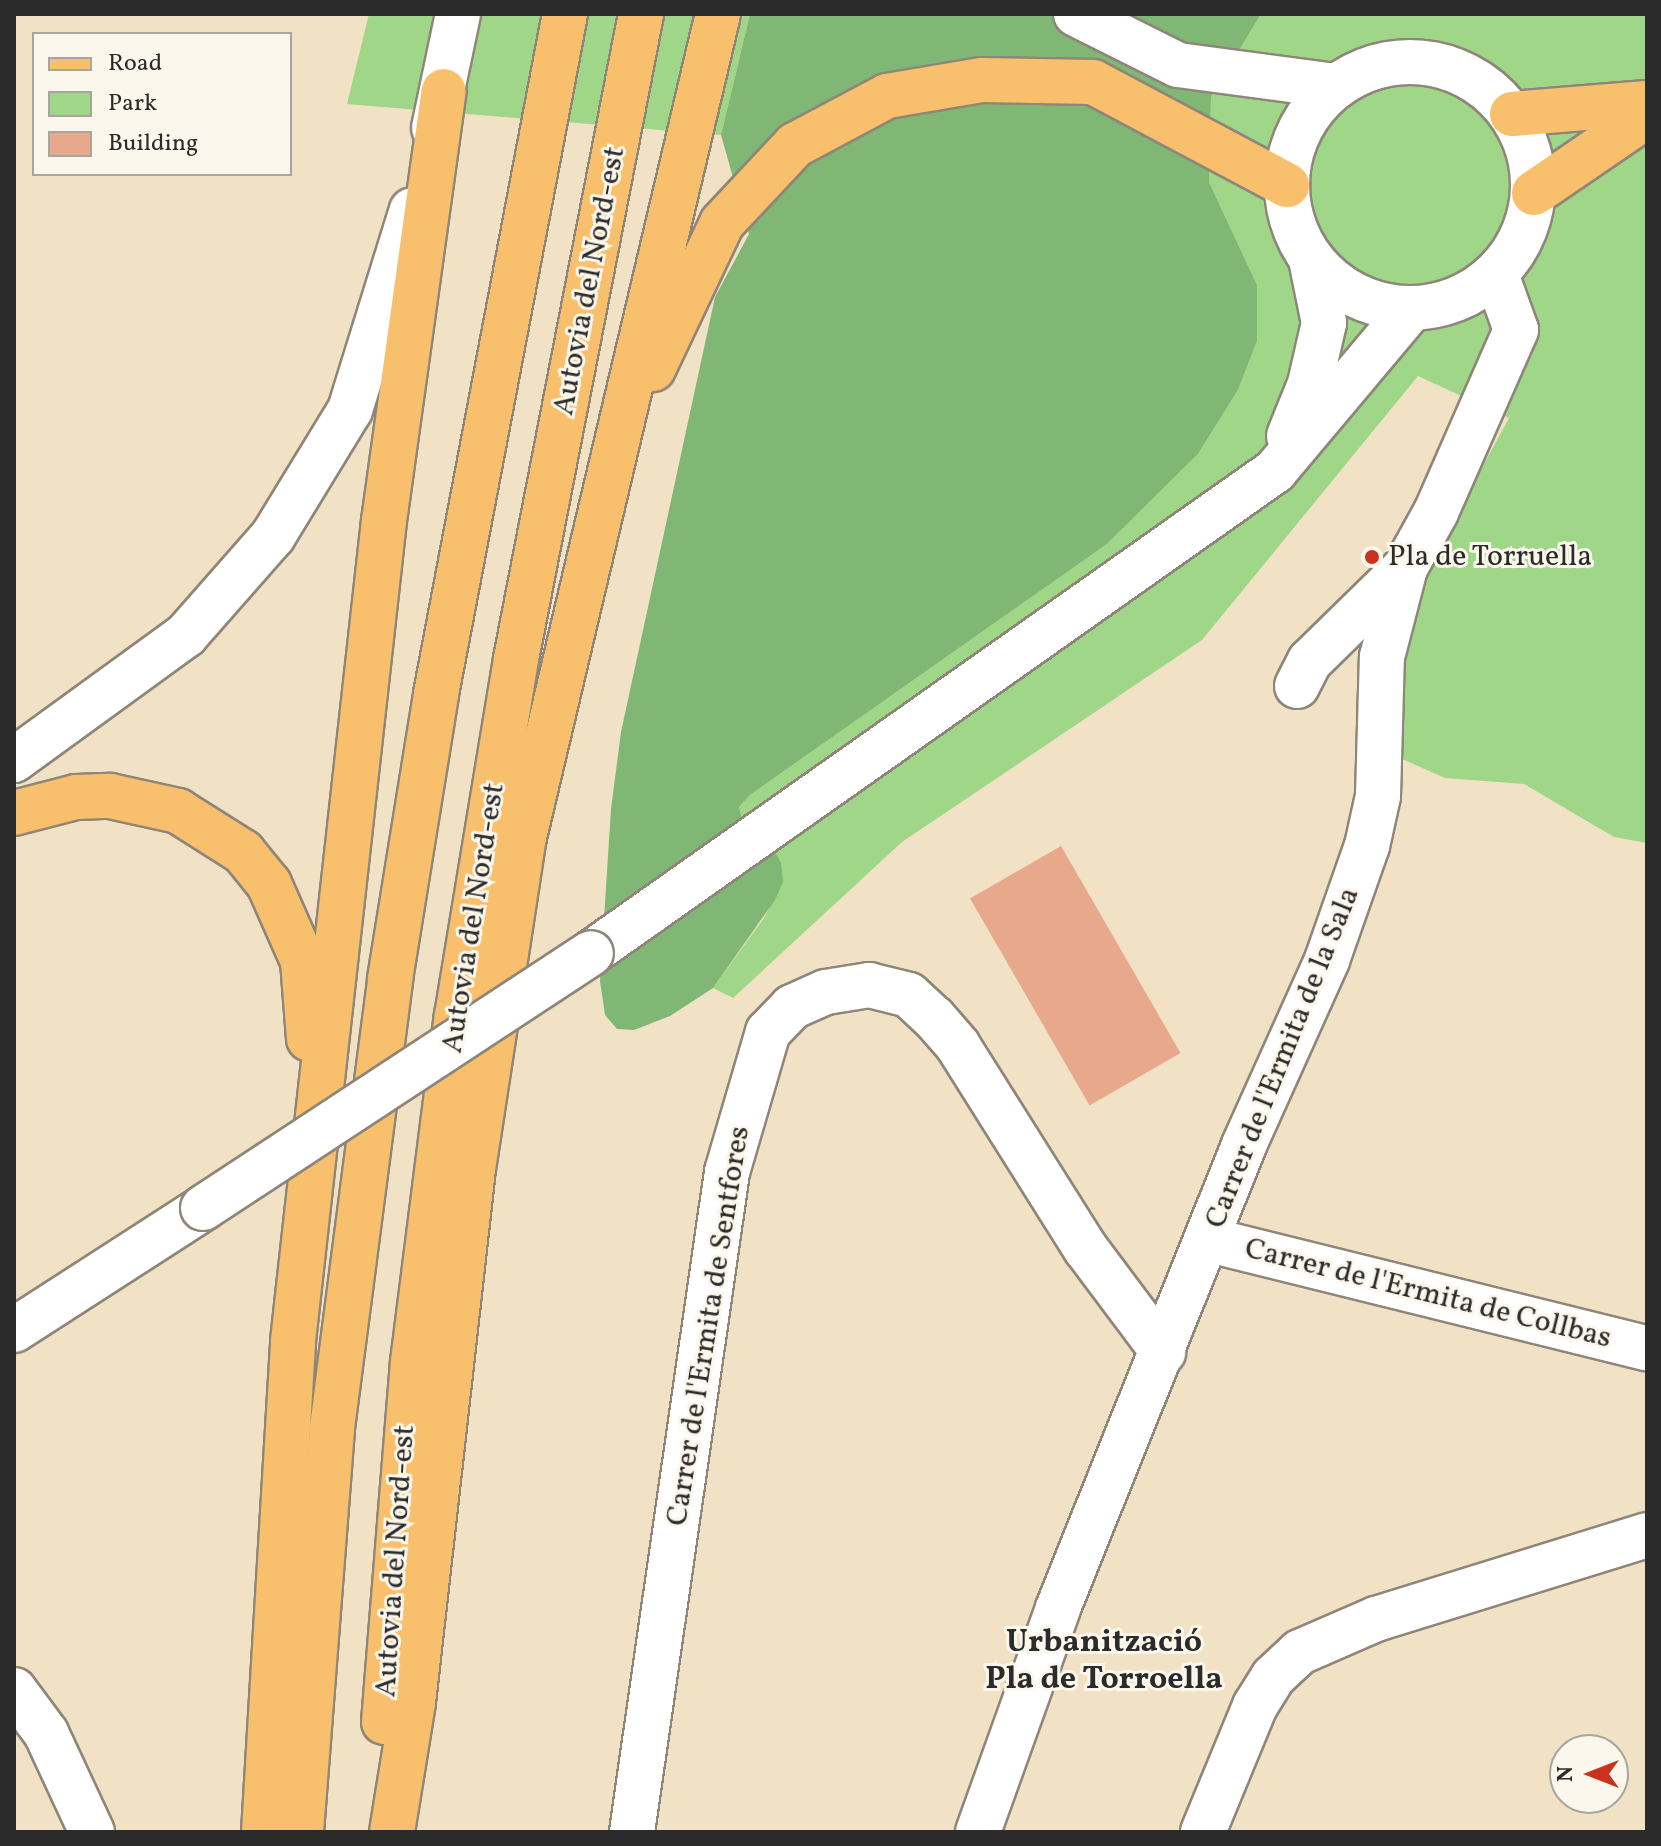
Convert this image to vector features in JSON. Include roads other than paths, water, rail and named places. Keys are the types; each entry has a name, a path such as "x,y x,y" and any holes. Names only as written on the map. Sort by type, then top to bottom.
{"main road":[{"path":"301,1832 332,1428 390,979 436,694 565,14"},
{"name":"Autovia del Nord-est","path":"380,1832 395,1533 457,1016 516,659 641,14"},
{"path":"392,1832 413,1702 473,1169 524,837 590,545 718,14"},
{"path":"590,545 663,344 722,223 795,145 874,103 982,80 1093,82 1287,185"},
{"path":"293,1341 384,521 444,91"},
{"path":"1512,114 1647,103"},
{"path":"1534,193 1647,116"},
{"path":"14,813 76,797 110,796 178,811 243,852 289,921 303,961 309,1023 264,1832"}],"street":[{"path":"14,760 186,635 294,507 350,410 395,276 444,91 458,14"},
{"path":"1076,14 1178,65 1336,86"},
{"path":"1275,471 1310,384 1324,323 1311,259 1293,224 1287,185 1289,162 1305,120 1336,86 1387,63 1444,66 1482,85 1512,114 1531,160 1534,193 1528,223 1496,274 1457,300 1411,309 1355,296 1311,259"},
{"name":"Carrer de l'Ermita de la Sala","path":"978,1832 1058,1608 1209,1240 1244,1145 1327,960 1367,846 1378,796 1382,678 1405,568 1436,512 1516,330 1496,274"},
{"path":"21,1321 203,1208 591,953 1275,471 1411,309"},
{"path":"1382,678 1304,674 1405,568"},
{"name":"Carrer de l'Ermita de Sentfores","path":"632,1832 727,1172 768,1032 792,1007 826,992 869,985 909,995 934,1018 958,1046 1077,1236 1163,1352"},
{"name":"Carrer de l'Ermita de Collbas","path":"1209,1240 1647,1348"},
{"path":"1203,1832 1255,1706 1273,1677 1300,1652 1376,1619 1647,1535"},
{"path":"14,1690 46,1733 92,1832"}],"place":[{"name":"Pla de Torruella","path":"1372,557"}],"district":[{"name":"Urbanització Pla de Torroella","path":"1104,1662"}]}
